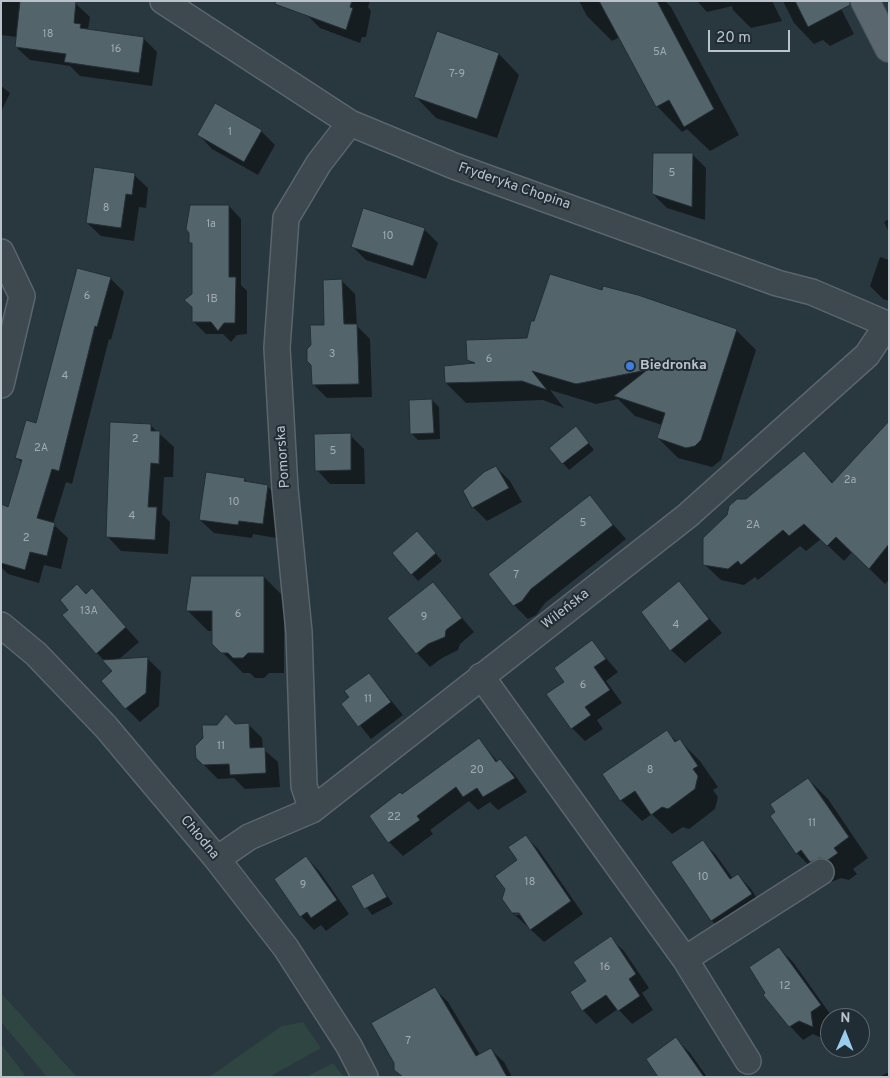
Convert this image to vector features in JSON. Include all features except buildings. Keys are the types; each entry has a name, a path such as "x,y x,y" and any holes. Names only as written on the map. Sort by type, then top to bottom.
{"main road":[{"path":"865,1 889,48"}],"street":[{"name":"Fryderyka Chopina","path":"163,1 350,123 454,166 777,283 812,292 888,325"},
{"name":"Pomorska","path":"312,810 304,786 300,632 285,489 277,348 286,218 319,163 350,123"},
{"path":"1,252 22,296 1,385"},
{"name":"Wileńska","path":"217,859 249,837 312,810 687,516 867,355 888,325"},
{"name":"Chłodna","path":"1,625 36,654 106,727 217,859 286,948 349,1046 365,1077"},
{"path":"481,676 685,959 748,1061"},
{"path":"685,959 821,872"}],"green space":[{"path":"1,993 77,1077 47,1077 1,1022"},
{"path":"303,1022 321,1048 269,1077 209,1077 282,1026"},
{"path":"1,1044 25,1075 22,1077 1,1077"},
{"path":"333,1063 344,1077 306,1077"}],"place":[{"name":"Biedronka","path":"630,366"}]}
